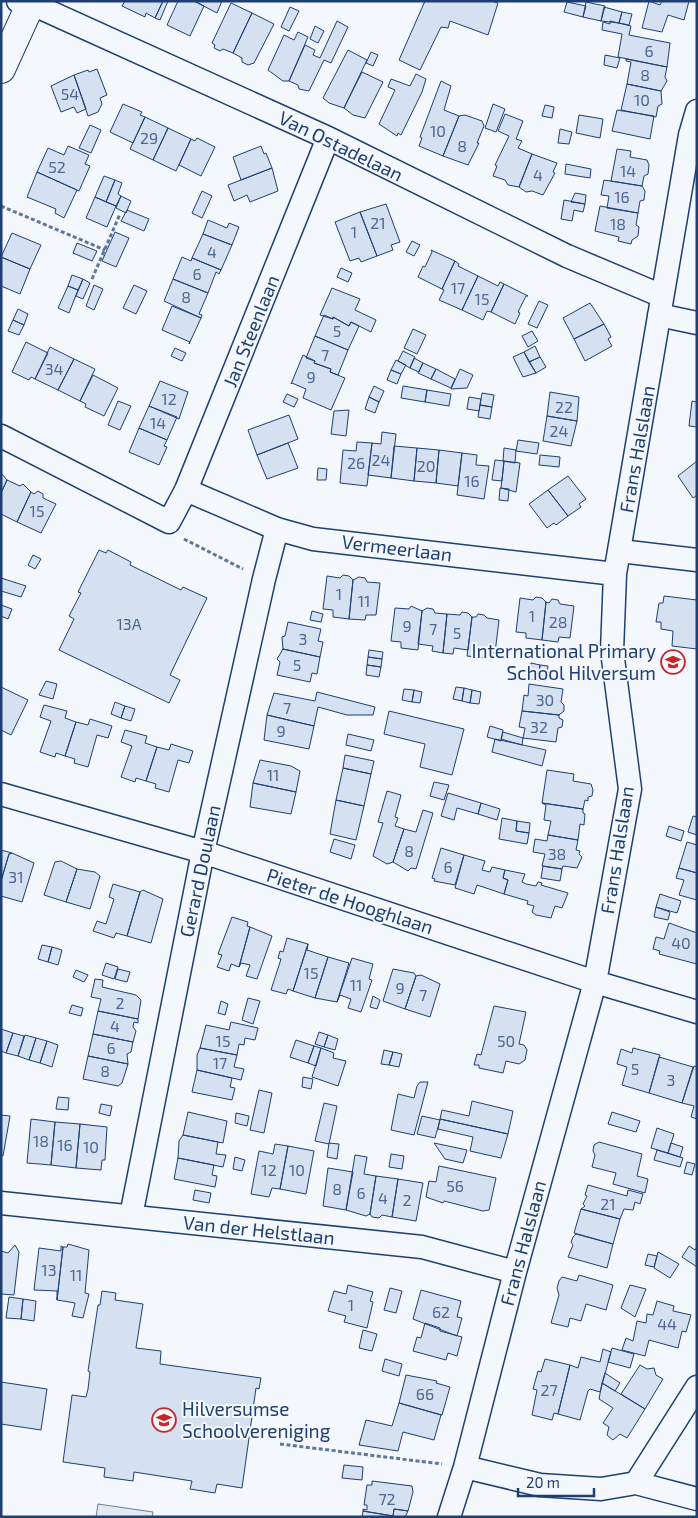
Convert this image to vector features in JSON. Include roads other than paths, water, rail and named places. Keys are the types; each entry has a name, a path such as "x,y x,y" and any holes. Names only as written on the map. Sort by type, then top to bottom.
{"street":[{"path":"1,69 27,2"},
{"name":"Van Ostadelaan","path":"27,2 328,138 567,256 697,323"},
{"name":"Frans Halslaan","path":"449,1517 465,1467 514,1272 595,982 630,789 612,651 615,574 697,111"},
{"name":"Jan Steenlaan","path":"1,436 169,522 186,490 328,138"},
{"name":"Vermeerlaan","path":"186,490 277,529 313,538 615,574"},
{"name":"Gerard Doulaan","path":"131,1216 203,852 264,579 277,529"},
{"path":"620,551 697,560"},
{"name":"Pieter de Hooghlaan","path":"1,794 203,852 595,982 636,992 697,1012"},
{"name":"Van der Helstlaan","path":"1,1203 422,1247 514,1272"},
{"path":"636,1483 697,1387"},
{"path":"465,1467 540,1485 601,1489 636,1483 697,1499"}],"place":[{"name":"International Primary School Hilversum","path":"673,662"},
{"name":"Hilversumse Schoolvereniging","path":"164,1420"}]}
